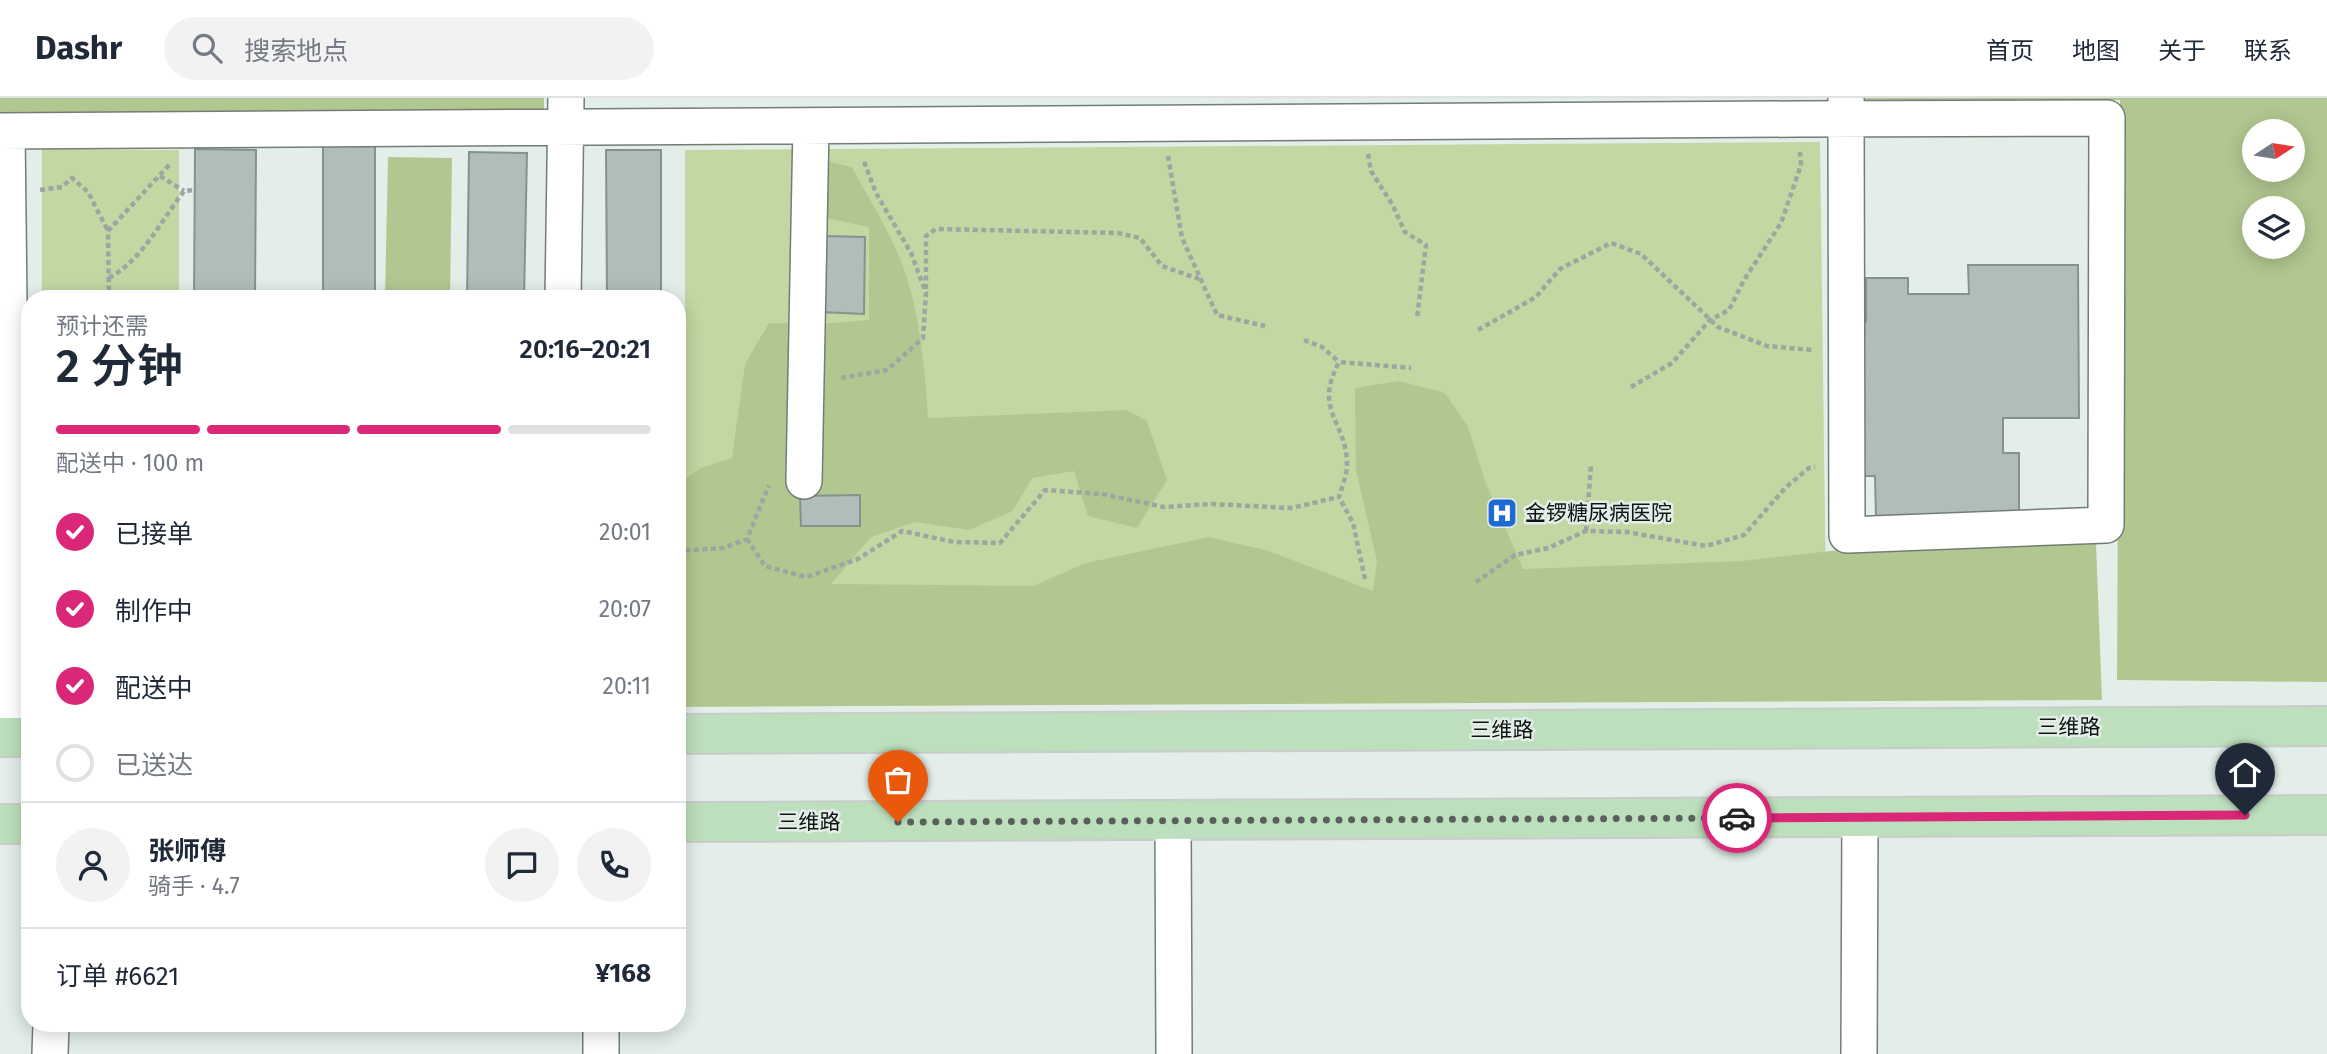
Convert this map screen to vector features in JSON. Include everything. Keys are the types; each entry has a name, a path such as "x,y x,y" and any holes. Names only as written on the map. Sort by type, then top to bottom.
{"main road":[{"name":"三维路","path":"686,734 2327,726"},
{"name":"三维路","path":"686,822 2327,815"},
{"path":"0,824 21,824"}],"street":[{"path":"15,737 5,407 8,190 4,131 180,130 566,113 811,126 1798,119 1846,109 2107,118 2106,525 1847,535 1846,109"},
{"path":"563,290 566,113"},
{"path":"804,468 811,126"},
{"path":"1859,1054 1860,818"},
{"path":"1173,822 1174,1054"},
{"path":"50,1054 51,1032"},
{"path":"601,1032 601,1054"}],"path":[{"path":"1631,387 1672,363 1710,320 1729,310 1744,279 1781,223 1801,165 1798,119"},
{"path":"1362,122 1371,171 1392,204 1405,232 1426,245 1417,318"},
{"path":"1162,124 1182,238 1217,316 1265,326"},
{"path":"850,126 876,193 911,253 926,293"},
{"path":"108,231 170,165 180,130"},
{"path":"160,176 184,191 194,190"},
{"path":"8,190 62,187 72,178 88,192 108,231 110,290"},
{"path":"109,278 126,268 140,254 150,235 184,191"},
{"path":"806,376 828,380 887,370 923,338 926,236 936,229 1118,233 1140,238 1162,266 1199,279"},
{"path":"1478,330 1536,297 1560,269 1611,243 1641,254 1718,327 1767,346 1847,353"},
{"path":"1304,340 1322,347 1339,362 1411,368"},
{"path":"1339,362 1329,381 1327,400 1347,465 1339,497 1353,523 1365,579"},
{"path":"1476,582 1515,555 1548,548 1586,531 1627,532 1706,546 1744,535 1786,487 1809,468 1847,464"},
{"path":"1586,531 1591,465"},
{"path":"686,550 723,548 747,539 777,467 804,468"},
{"path":"747,539 765,566 806,577 858,559 902,531 954,542 1000,543 1045,490 1102,494 1164,507 1212,504 1291,508 1339,497"}],"green space":[{"path":"0,98 544,98 544,112 0,113"},
{"path":"1846,98 2327,98 2327,682 2117,680 2120,100 1846,102"},
{"path":"1820,142 1826,599 686,606 685,150"},
{"path":"42,149 179,150 179,290 42,290"},
{"path":"388,157 452,158 450,290 385,290"},
{"path":"826,161 852,167 893,243 909,285 919,329 928,418 1127,410 1147,421 1167,480 1137,528 1088,516 1074,471 1032,478 1013,511 969,530 915,522 871,537 831,584 1033,586 1086,563 1209,537 1269,551 1373,591 1377,561 1356,470 1355,388 1399,381 1445,393 1468,427 1485,481 1523,569 1742,561 1840,550 2096,544 2102,700 686,707 686,479 700,468 732,458 745,364 769,323 820,324 869,320 869,227 822,217"}],"building":[{"path":"323,145 375,145 375,290 323,290"},
{"path":"195,149 256,150 255,290 194,290"},
{"path":"606,150 661,150 661,290 607,290"},
{"path":"469,152 527,153 524,290 467,290"},
{"path":"823,236 865,237 864,314 821,312"},
{"path":"1968,265 2078,265 2079,418 2003,418 2003,453 2019,453 2019,515 1876,516 1875,476 1853,476 1852,322 1866,322 1866,278 1908,278 1908,294 1969,294"},
{"path":"860,495 860,526 801,526 800,496"}],"way so far":[{"path":"898,822 1737,818"}],"place":[{"name":"金锣糖尿病医院","path":"1502,513"}],"route":[{"path":"1737,818 2245,815"}]}
